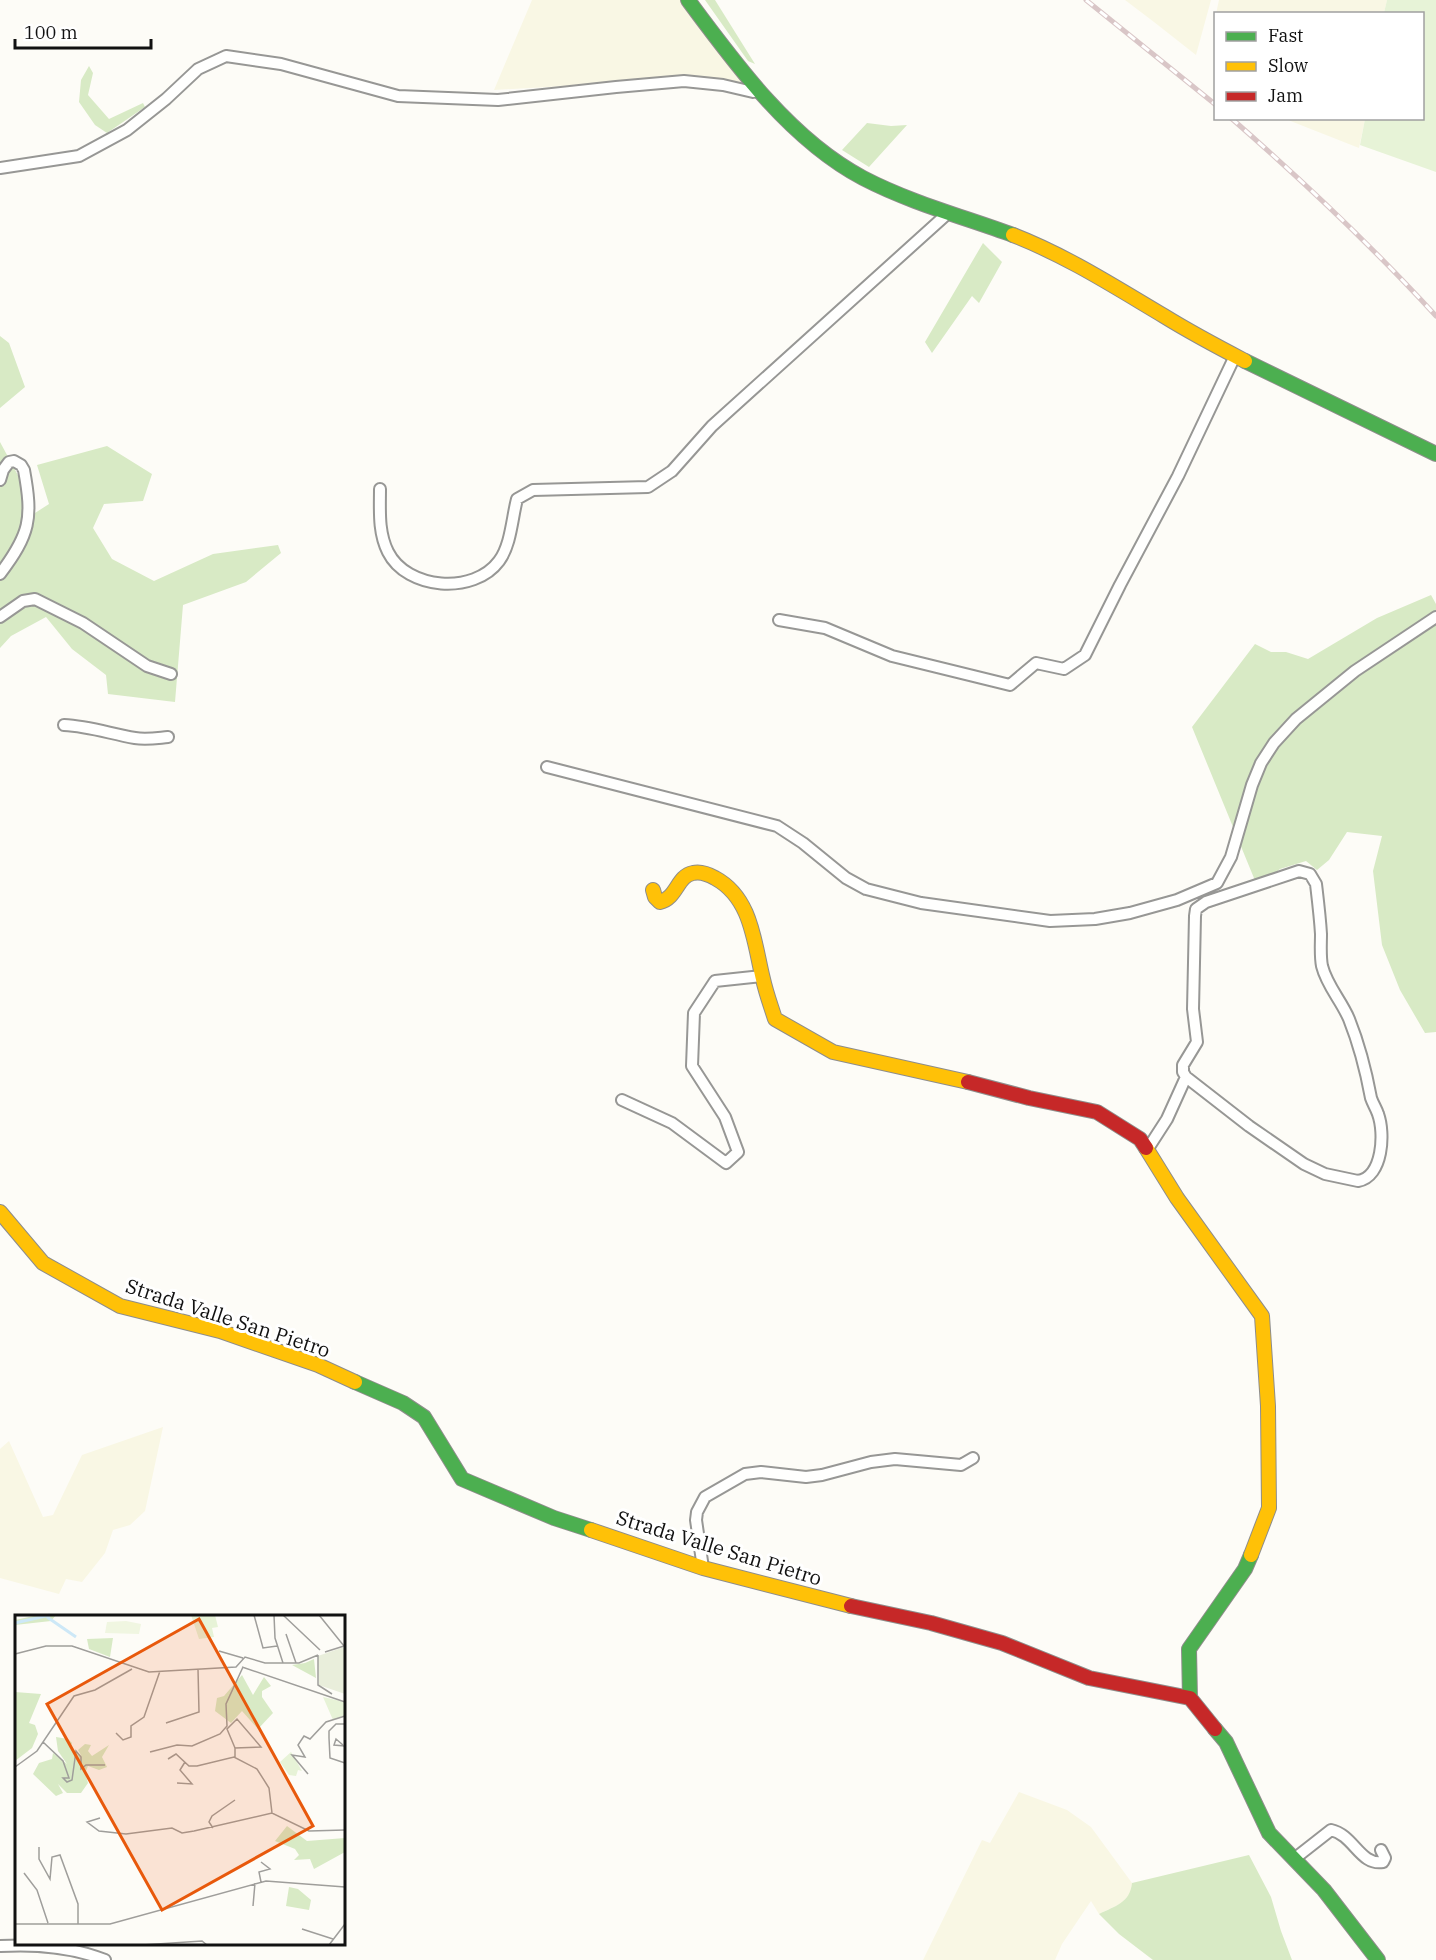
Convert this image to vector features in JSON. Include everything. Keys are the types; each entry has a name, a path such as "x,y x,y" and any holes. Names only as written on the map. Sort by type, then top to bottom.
{"street":[{"path":"688,0 758,91 808,140 866,180 1059,255 1235,356 1436,454"},
{"path":"0,168 79,156 126,130 166,99 198,69 226,56 281,64 398,96 498,100 684,81 758,91"},
{"path":"380,489 380,530 388,553 404,573 429,581 454,584 474,580 488,574 500,560 507,543 517,499 533,490 648,487 672,471 712,426 947,213"},
{"path":"779,620 825,628 892,657 1010,685 1036,663 1064,669 1085,656 1178,476 1235,356"},
{"path":"0,480 9,462 14,461 21,465 30,508 28,525 21,545 0,574"},
{"path":"0,617 23,601 35,599 83,623 147,666 171,674"},
{"path":"547,767 770,823 788,833 846,878 866,889 921,903 1050,921 1095,919 1130,914 1179,900 1217,883 1231,857 1252,785 1261,763 1275,743 1296,719 1355,671 1436,617"},
{"path":"64,725 93,728 134,738 168,737"},
{"path":"653,890 660,902 666,902 687,874 697,872 706,874 729,887 741,901 749,917 762,976 775,1019 833,1052 1097,1112 1140,1139 1178,1198 1262,1316 1268,1406 1269,1508 1245,1569 1189,1649 1190,1698 1226,1742 1269,1833 1324,1890 1378,1960"},
{"path":"1303,872 1313,876 1318,897 1322,965 1332,993 1347,1016 1354,1033 1373,1105 1378,1114 1381,1143 1377,1166 1369,1177 1358,1181 1314,1170 1250,1126 1186,1077 1183,1065 1197,1042 1193,1009 1195,914 1198,907 1206,902 1289,875 1303,872"},
{"path":"1179,900 1182,906 1195,914"},
{"path":"622,1100 672,1123 726,1163 738,1152 726,1117 692,1066 693,1013 715,981 762,976"},
{"path":"1147,1150 1167,1119 1186,1077"},
{"name":"Strada Valle San Pietro","path":"0,1212 43,1263 120,1306 231,1335 318,1365 403,1403 424,1417 462,1479 554,1518 703,1568 828,1601 972,1634 1002,1643 1089,1678 1190,1698"},
{"path":"703,1568 696,1520 697,1512 705,1497 746,1474 761,1472 806,1477 895,1459 960,1465 973,1458"},
{"path":"1294,1859 1331,1830 1349,1839 1366,1859 1372,1862 1383,1862 1385,1858 1381,1850"},
{"path":"0,1946 23,1945 64,1949 105,1960"}],"shaded area":[{"path":"532,0 688,0 745,82 742,84 637,82 494,90"},
{"path":"1125,0 1211,0 1196,55 1154,22"},
{"path":"1219,0 1387,0 1384,12 1216,12"},
{"path":"1289,120 1365,120 1359,148"},
{"path":"163,1427 145,1511 130,1525 113,1530 105,1553 82,1582 66,1579 59,1594 0,1578 0,1449 9,1441 43,1517 53,1515 82,1455"},
{"path":"1019,1792 1067,1810 1091,1827 1132,1883 1131,1893 1122,1903 1099,1914 1091,1901 1062,1944 1055,1960 923,1960 982,1840 990,1843"}],"green space":[{"path":"705,0 715,0 755,64 748,61"},
{"path":"1387,0 1436,0 1436,172 1360,145 1365,120 1424,120 1424,12 1384,12"},
{"path":"89,66 93,73 88,95 109,119 143,103 145,107 107,133 95,125 79,102 81,80"},
{"path":"867,123 907,125 869,167 842,150"},
{"path":"983,243 1002,262 979,303 972,296 932,353 925,342"},
{"path":"0,336 9,343 25,387 0,408"},
{"path":"0,442 35,513 49,504 37,465 107,446 152,474 143,501 104,504 93,528 112,559 154,581 213,554 278,545 281,553 246,582 183,605 175,702 108,694 106,675 72,649 46,617 11,636 0,648"},
{"path":"1431,595 1436,604 1436,1032 1425,1033 1400,990 1382,945 1373,871 1382,836 1347,832 1329,860 1317,870 1306,861 1280,869 1269,878 1256,883 1192,727 1255,644 1271,652 1286,652 1308,659 1377,618"},
{"path":"1249,1855 1271,1897 1292,1960 1153,1960 1119,1934 1099,1914 1125,1899 1131,1890 1132,1883"}],"railway":[{"path":"1086,0 1214,103"},
{"path":"1233,120 1336,214 1436,316"}],"traffic: fast":[{"path":"688,0 725,50 767,99 812,143 837,162 863,178 900,195 1013,235"},
{"path":"1245,361 1436,454"},
{"path":"355,1382 403,1403 424,1417 462,1479 554,1518 591,1530"},
{"path":"1190,1698 1189,1649 1245,1569 1251,1555"},
{"path":"1215,1729 1226,1742 1269,1833 1324,1890 1378,1960"}],"traffic: slow":[{"path":"1013,235 1072,262 1194,334 1245,361"},
{"path":"653,890 660,902 666,900 683,878 696,872 715,878 737,897 750,923 764,984 775,1019 833,1052 968,1082"},
{"path":"1146,1148 1177,1198 1262,1316 1268,1406 1269,1508 1251,1555"},
{"path":"0,1212 43,1263 120,1306 220,1331 318,1365 355,1382"},
{"path":"591,1530 703,1568 851,1606"}],"traffic: jam":[{"path":"968,1082 1097,1112 1140,1139 1146,1148"},
{"path":"851,1606 931,1623 1002,1643 1089,1678 1190,1698 1215,1729"}]}
